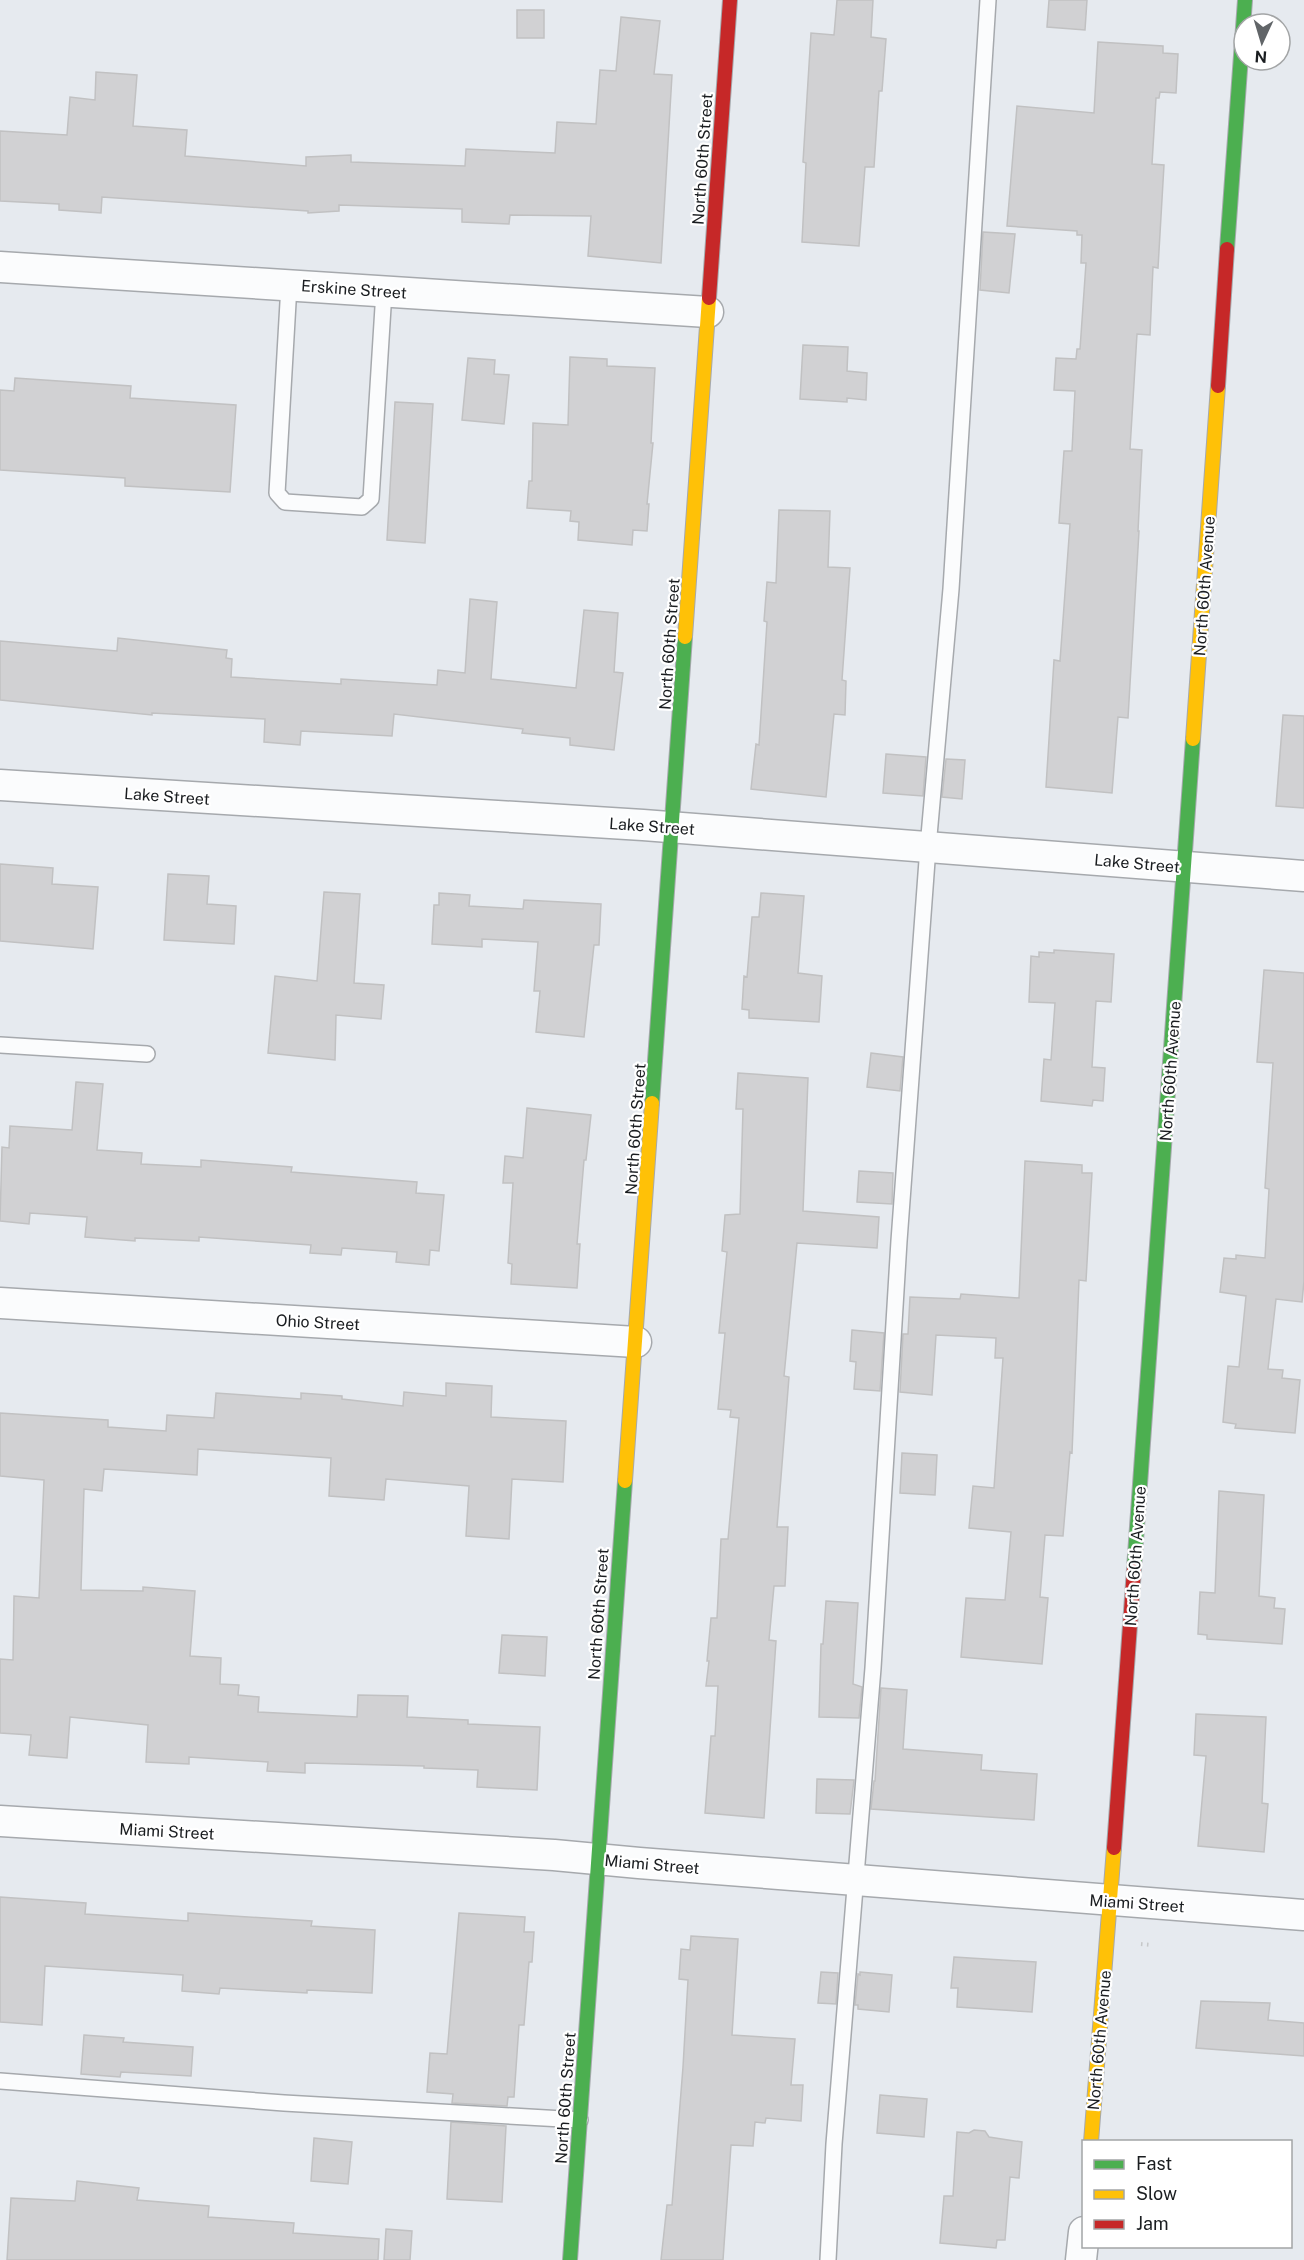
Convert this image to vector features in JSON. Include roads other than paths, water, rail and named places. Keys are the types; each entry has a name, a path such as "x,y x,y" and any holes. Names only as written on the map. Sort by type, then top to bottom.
{"street":[{"name":"North 60th Street","path":"570,2260 730,0"},
{"name":"North 60th Avenue","path":"1091,2140 1245,0"},
{"name":"Erskine Street","path":"0,267 708,312"},
{"name":"Lake Street","path":"0,785 673,827 1304,876"},
{"name":"Ohio Street","path":"0,1303 636,1342"},
{"name":"Miami Street","path":"0,1821 554,1855 1304,1915"}],"lane":[{"path":"828,2260 834,2144 873,1668 899,1241 928,847 951,589 988,0"},
{"path":"289,285 276,493 285,502 296,503 362,507 371,499 384,291"},
{"path":"0,1045 147,1054"},
{"path":"0,2082 284,2103 580,2120"}]}
